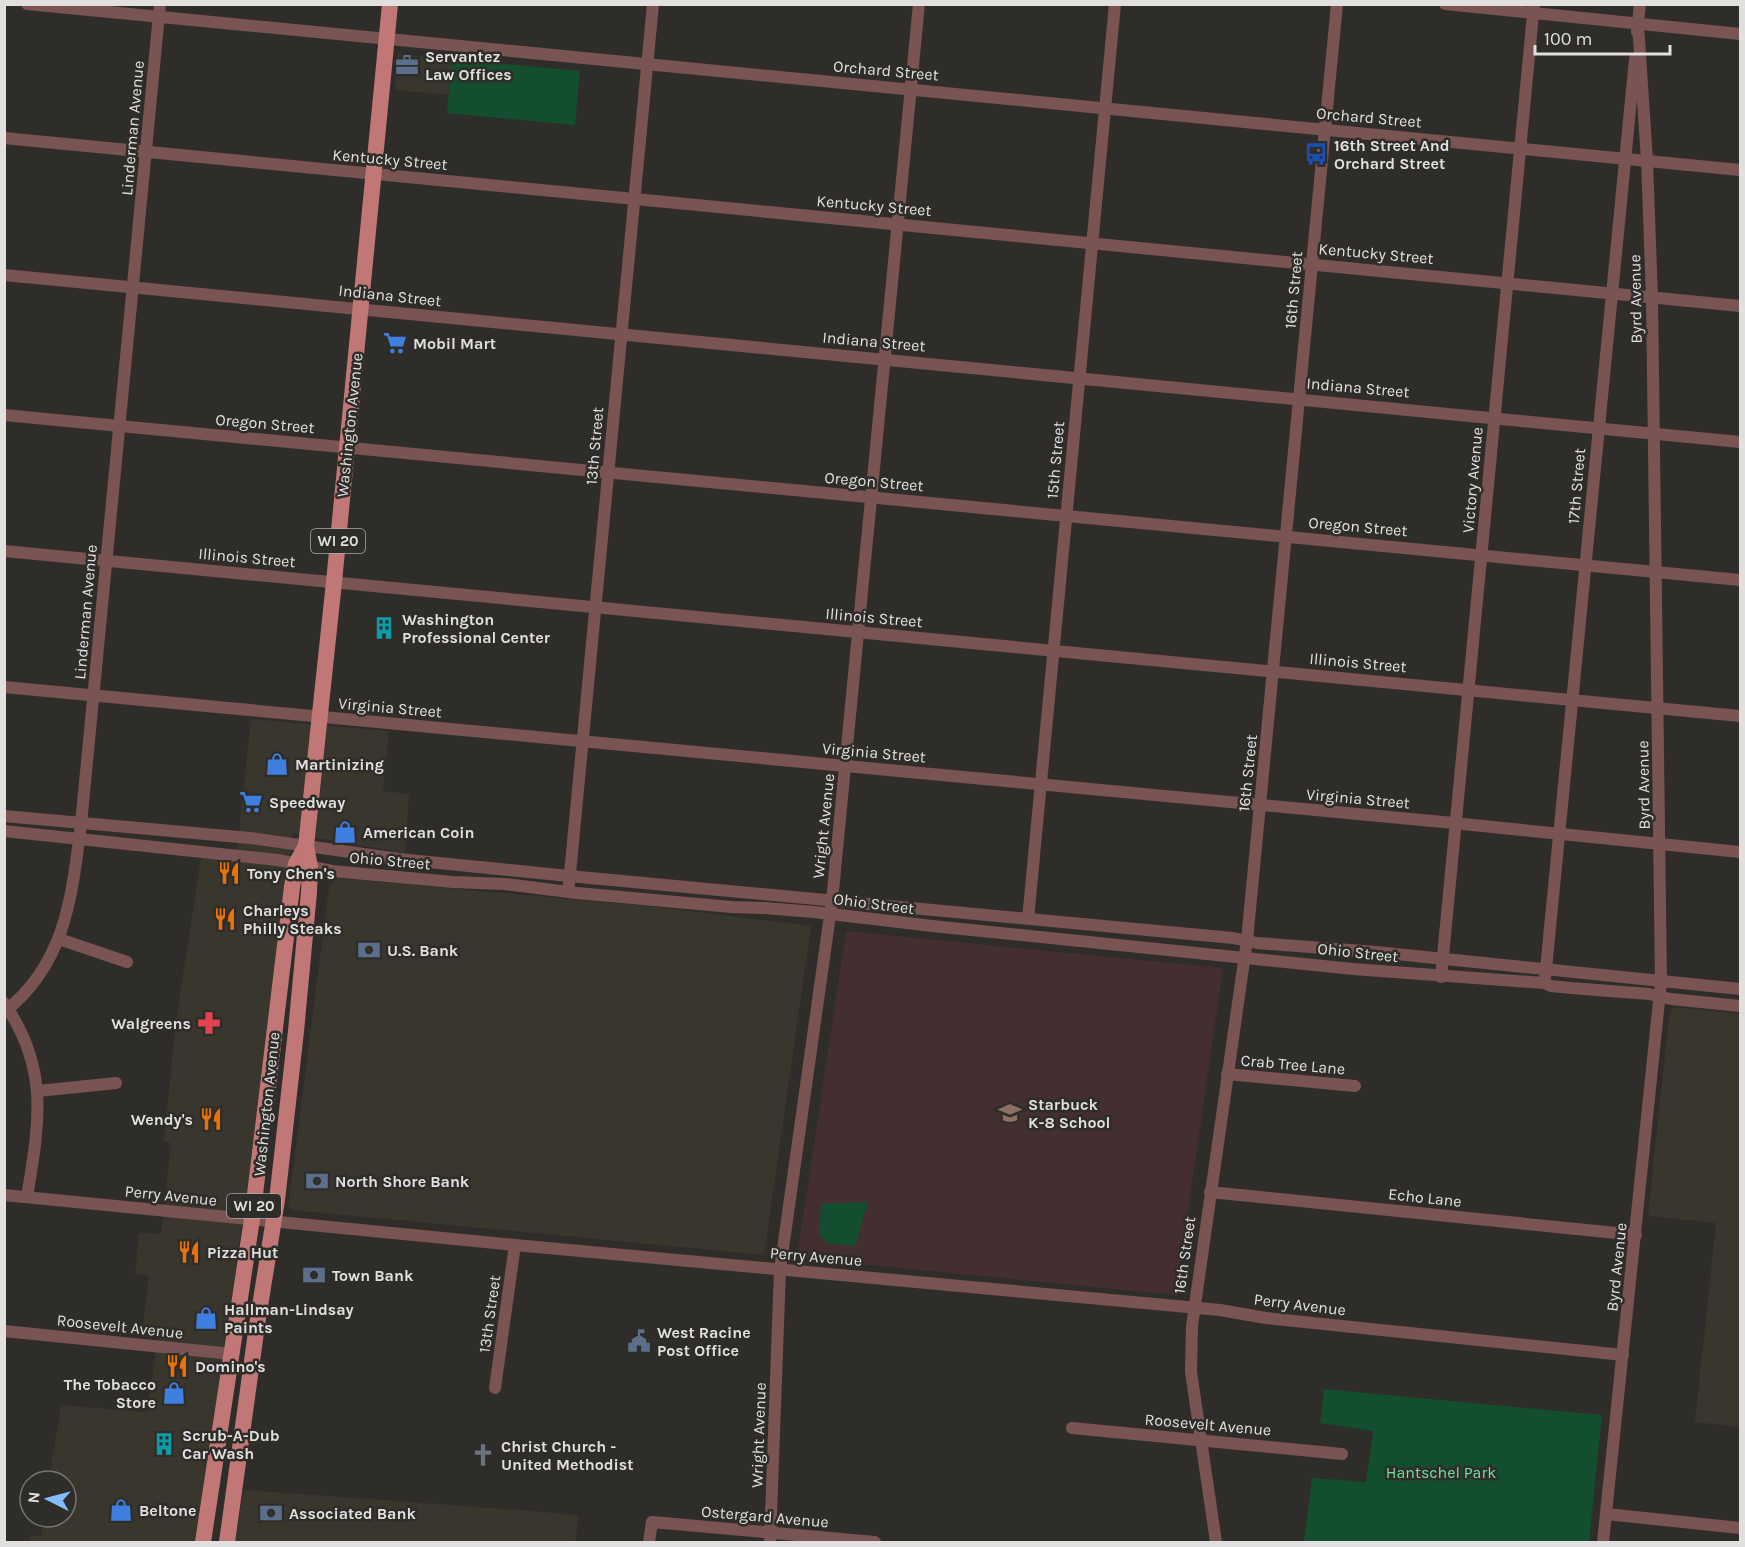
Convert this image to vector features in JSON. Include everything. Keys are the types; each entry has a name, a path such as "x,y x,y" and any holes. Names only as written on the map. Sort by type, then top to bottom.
{"main road":[{"name":"Washington Avenue","path":"203,1542 252,1219 280,975 306,846 390,4"},
{"name":"Washington Avenue","path":"227,1542 286,1120 300,994 303,865"},
{"path":"280,975 287,981 285,1018 292,1058"},
{"path":"274,1028 282,1077 278,1114 280,1119 286,1120"},
{"path":"266,1112 271,1144 265,1203 268,1217 273,1222"},
{"path":"252,1219 258,1224 260,1230 252,1282 257,1325"}],"street":[{"name":"Orchard Street","path":"27,4 159,11 387,39 1740,170"},
{"name":"13th Street","path":"568,891 653,4"},
{"name":"Wright Avenue","path":"770,1538 780,1270 831,915 919,4"},
{"name":"15th Street","path":"1028,919 1115,4"},
{"name":"16th Street","path":"1216,1542 1191,1372 1193,1308 1247,940 1337,4"},
{"path":"1445,4 1533,9 1638,24 1740,34"},
{"name":"17th Street","path":"1545,977 1640,4"},
{"name":"Victory Avenue","path":"1441,977 1533,9"},
{"name":"Linderman Avenue","path":"27,1197 37,1130 38,1091 29,1049 20,1029 6,1008 39,976 59,939 70,902 81,824 94,695 159,11"},
{"name":"Byrd Avenue","path":"1603,1542 1661,982 1652,297 1647,160 1638,24"},
{"name":"Kentucky Street","path":"4,138 1740,306"},
{"name":"Indiana Street","path":"4,275 1740,442"},
{"name":"Oregon Street","path":"4,415 1740,580"},
{"name":"Illinois Street","path":"4,551 1740,716"},
{"name":"Virginia Street","path":"4,687 1740,852"},
{"name":"Ohio Street","path":"4,816 242,837 399,859 569,876 1443,959 1545,977 1571,988 1649,994 1740,1006"},
{"name":"Ohio Street","path":"4,831 303,865 332,871 453,882 505,884 831,915 1441,977 1545,977 1661,982 1740,989"},
{"path":"932,926 942,910"},
{"path":"59,939 127,962"},
{"name":"Crab Tree Lane","path":"1227,1074 1355,1086"},
{"path":"38,1091 116,1083"},
{"name":"Echo Lane","path":"1210,1192 1636,1235"},
{"name":"Perry Avenue","path":"4,1195 1193,1308 1266,1318 1623,1355"},
{"name":"13th Street","path":"495,1388 515,1245"},
{"name":"Roosevelt Avenue","path":"4,1331 232,1354"},
{"name":"Roosevelt Avenue","path":"1072,1428 1342,1454"},
{"path":"1606,1514 1740,1528"},
{"name":"Ostergard Avenue","path":"649,1542 652,1522 770,1538 875,1542"}],"shaded area":[{"path":"398,54 452,59 449,95 394,90"},
{"path":"251,719 389,731 383,791 409,794 405,853 292,834 254,1141 196,1542 29,1542 30,1535 41,1536 42,1529 78,1529 78,1469 51,1469 61,1405 147,1412 158,1338 142,1336 149,1276 135,1274 139,1233 161,1234 171,1143 164,1142 176,1021 201,858 236,861"},
{"path":"335,878 657,907 811,926 764,1255 292,1210 288,1207 329,888"},
{"name":"Starbuck K-8 School","path":"846,931 1223,968 1176,1295 797,1258"},
{"path":"1675,1007 1740,1014 1740,1427 1695,1422 1716,1223 1648,1216 1669,1016"},
{"path":"244,1490 579,1516 575,1542 235,1542"}],"green space":[{"path":"452,59 580,71 575,125 447,113"},
{"path":"868,1202 855,1246 827,1243 819,1233 821,1204"},
{"name":"Hantschel Park","path":"1324,1389 1602,1415 1589,1542 1304,1542 1312,1478 1366,1482 1373,1431 1320,1423"}],"place":[{"name":"Servantez Law Offices","path":"407,65"},
{"name":"16th Street And Orchard Street","path":"1316,154"},
{"name":"Mobil Mart","path":"395,343"},
{"name":"Washington Professional Center","path":"384,628"},
{"name":"Martinizing","path":"277,764"},
{"name":"Speedway","path":"251,802"},
{"name":"American Coin","path":"345,832"},
{"name":"Tony Chen's","path":"229,873"},
{"name":"Charleys Philly Steaks","path":"225,919"},
{"name":"U.S. Bank","path":"369,950"},
{"name":"Walgreens","path":"209,1023"},
{"name":"Starbuck K-8 School","path":"1010,1113"},
{"name":"Wendy's","path":"211,1119"},
{"name":"North Shore Bank","path":"317,1181"},
{"name":"Pizza Hut","path":"189,1252"},
{"name":"Town Bank","path":"314,1275"},
{"name":"Hallman-Lindsay Paints","path":"206,1318"},
{"name":"West Racine Post Office","path":"639,1341"},
{"name":"Domino's","path":"177,1366"},
{"name":"The Tobacco Store","path":"174,1393"},
{"name":"Scrub-A-Dub Car Wash","path":"164,1444"},
{"name":"Christ Church - United Methodist","path":"483,1455"},
{"name":"Beltone","path":"121,1510"},
{"name":"Associated Bank","path":"271,1513"}]}
